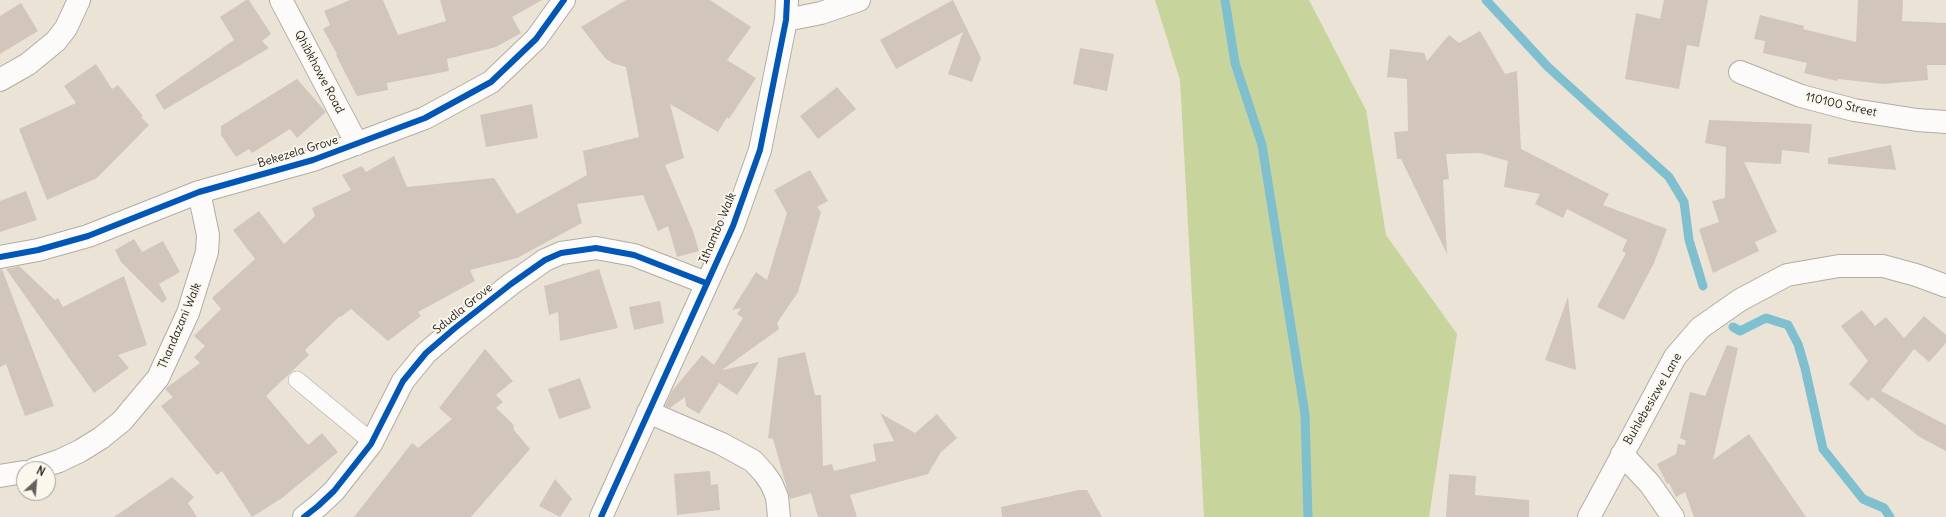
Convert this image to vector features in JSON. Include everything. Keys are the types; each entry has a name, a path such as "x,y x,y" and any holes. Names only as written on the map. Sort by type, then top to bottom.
{"street":[{"path":"0,80 28,64 56,40 66,28 79,0"},
{"name":"Qhibkhowe Road","path":"281,0 357,144"},
{"name":"Bekezela Grove","path":"0,256 38,250 88,236 199,192 313,160 425,118 491,82 536,39 564,0"},
{"path":"787,10 821,13 859,0"},
{"name":"Ithambo Walk","path":"601,517 733,226 760,150 787,10"},
{"name":"110100 Street","path":"1740,72 1801,96 1854,110 1917,120 1946,122"},
{"name":"Thandazani Walk","path":"56,462 66,458 101,438 122,421 158,378 188,313 207,252 207,224 199,192"},
{"name":"Sdudla Grove","path":"304,517 334,491 372,442 403,381 426,353 505,289 545,260 561,253 574,250 603,249 634,255 706,283"},
{"name":"Buhlebesizwe Lane","path":"1589,517 1675,358 1700,328 1740,300 1787,275 1839,266 1883,266 1916,275 1946,286"},
{"path":"648,412 722,444 753,461 771,483 777,497 779,517"},
{"path":"1622,454 1650,484 1673,517"},
{"path":"0,476 16,473"}],"lane":[{"path":"297,380 372,442"}],"green space":[{"path":"1155,0 1309,0 1366,110 1386,235 1457,334 1429,517 1204,517 1180,80"}],"building":[{"path":"246,0 249,0 271,34 262,41 269,48 164,110 155,95 234,40 220,17"},
{"path":"350,0 383,0 398,35 446,21 440,0 542,0 512,17 521,33 496,47 447,59 449,71 387,83 388,90 357,96 323,29 330,25 324,11"},
{"path":"626,0 710,0 751,27 727,60 756,78 729,119 727,117 718,132 670,104 684,158 665,165 693,231 699,251 677,257 668,226 658,231 643,195 577,204 582,223 517,258 470,270 475,281 418,312 421,316 388,341 351,309 341,317 340,316 305,350 309,355 266,396 308,445 322,433 338,452 282,498 252,517 222,471 217,475 161,406 173,397 165,389 200,363 194,357 205,346 194,336 221,309 212,298 255,259 233,230 259,211 284,244 315,216 312,208 351,190 342,175 362,166 366,172 394,156 407,187 494,178 517,214 587,175 583,151 639,137 626,67 612,63 605,58 581,27"},
{"path":"953,0 981,58 972,82 948,74 963,32 896,69 880,40"},
{"path":"1664,0 1708,0 1699,47 1687,45 1679,89 1625,79 1636,13 1660,19"},
{"path":"1858,0 1903,0 1902,21 1946,23 1946,65 1927,65 1928,80 1883,84 1838,79 1837,81 1804,73 1807,63 1763,53 1765,41 1754,39 1760,15 1804,26 1803,29 1856,42"},
{"path":"21,3 38,31 0,54 0,16"},
{"path":"1480,31 1505,74 1517,71 1521,149 1609,194 1603,205 1667,229 1654,263 1624,320 1597,307 1626,253 1622,251 1627,240 1567,209 1563,218 1535,204 1540,194 1504,187 1508,161 1480,153 1446,154 1449,179 1443,180 1447,254 1401,159 1397,159 1394,132 1408,131 1407,79 1387,77 1390,49 1424,53 1427,61 1449,35 1459,43"},
{"path":"1080,48 1114,54 1107,91 1073,84"},
{"path":"96,64 112,89 118,85 143,116 141,117 149,125 97,178 47,200 19,129 76,103 64,86"},
{"path":"297,79 326,112 297,138 290,129 252,153 249,149 236,157 221,135 221,126"},
{"path":"837,87 856,109 818,139 800,116"},
{"path":"532,104 538,138 486,147 480,115"},
{"path":"1709,120 1812,124 1809,153 1782,150 1781,164 1744,162 1777,232 1755,242 1759,251 1713,273 1699,229 1719,222 1712,201 1725,198 1726,147 1705,143"},
{"path":"1891,145 1896,170 1828,164 1828,158"},
{"path":"810,170 828,201 817,207 821,212 798,292 777,323 779,329 722,370 759,362 737,395 719,383 699,414 686,406 685,397 670,408 665,406 672,391 702,355 714,365 743,318 737,314 741,308 732,310 756,272 767,280 787,213 774,190"},
{"path":"26,191 37,220 0,232 0,201"},
{"path":"134,239 142,252 163,241 180,272 159,284 167,299 162,303 121,262 115,250"},
{"path":"19,266 55,300 58,298 63,307 124,276 147,345 118,355 129,368 94,393 6,269"},
{"path":"2,269 54,406 25,416 6,364 0,367 0,270"},
{"path":"599,269 618,328 560,341 558,312 549,315 544,286"},
{"path":"1568,297 1576,370 1545,360"},
{"path":"660,301 664,323 634,330 629,307"},
{"path":"1862,310 1875,326 1886,317 1904,338 1924,316 1946,335 1946,343 1929,362 1913,348 1914,349 1881,391 1946,425 1946,451 1918,436 1872,397 1868,401 1849,384 1868,361 1841,326"},
{"path":"1727,345 1738,348 1713,460 1749,434 1806,517 1694,517 1685,492 1676,497 1669,483 1667,484 1657,464 1676,454 1678,444 1685,445 1686,441 1680,438 1690,392 1705,396"},
{"path":"485,349 513,381 496,395 503,402 496,408 513,424 514,430 530,449 471,517 354,517 412,443 418,448 452,419 439,408"},
{"path":"805,352 815,395 821,395 823,466 832,464 834,471 876,461 873,444 894,441 880,413 915,433 937,414 957,438 941,452 928,474 850,495 857,517 818,517 811,493 790,499 773,439 768,438 778,358"},
{"path":"580,378 591,408 559,419 548,389"},
{"path":"710,471 711,485 718,484 720,510 677,515 674,474"},
{"path":"1449,474 1476,476 1475,495 1529,500 1529,517 1446,517"},
{"path":"172,477 194,497 188,503 197,517 114,517"},
{"path":"555,479 572,499 560,517 539,506"},
{"path":"1079,490 1087,490 1102,517 1002,517 1001,507"}],"waterway":[{"path":"1225,0 1235,63 1262,145 1305,414 1308,517"},
{"path":"1486,0 1548,67 1669,177 1684,202 1689,240 1703,286"},
{"path":"1733,327 1740,331 1766,318 1788,325 1798,344 1805,368 1823,449 1863,499 1884,508 1890,517"}],"cycle path":[{"path":"0,257 38,250 88,236 199,192 313,160 425,118 491,82 536,39 564,0"},
{"path":"601,517 733,226 760,150 786,20 787,0"},
{"path":"304,517 334,491 371,444 403,381 426,353 511,284 545,260 561,253 596,248 634,255 706,283"}]}
